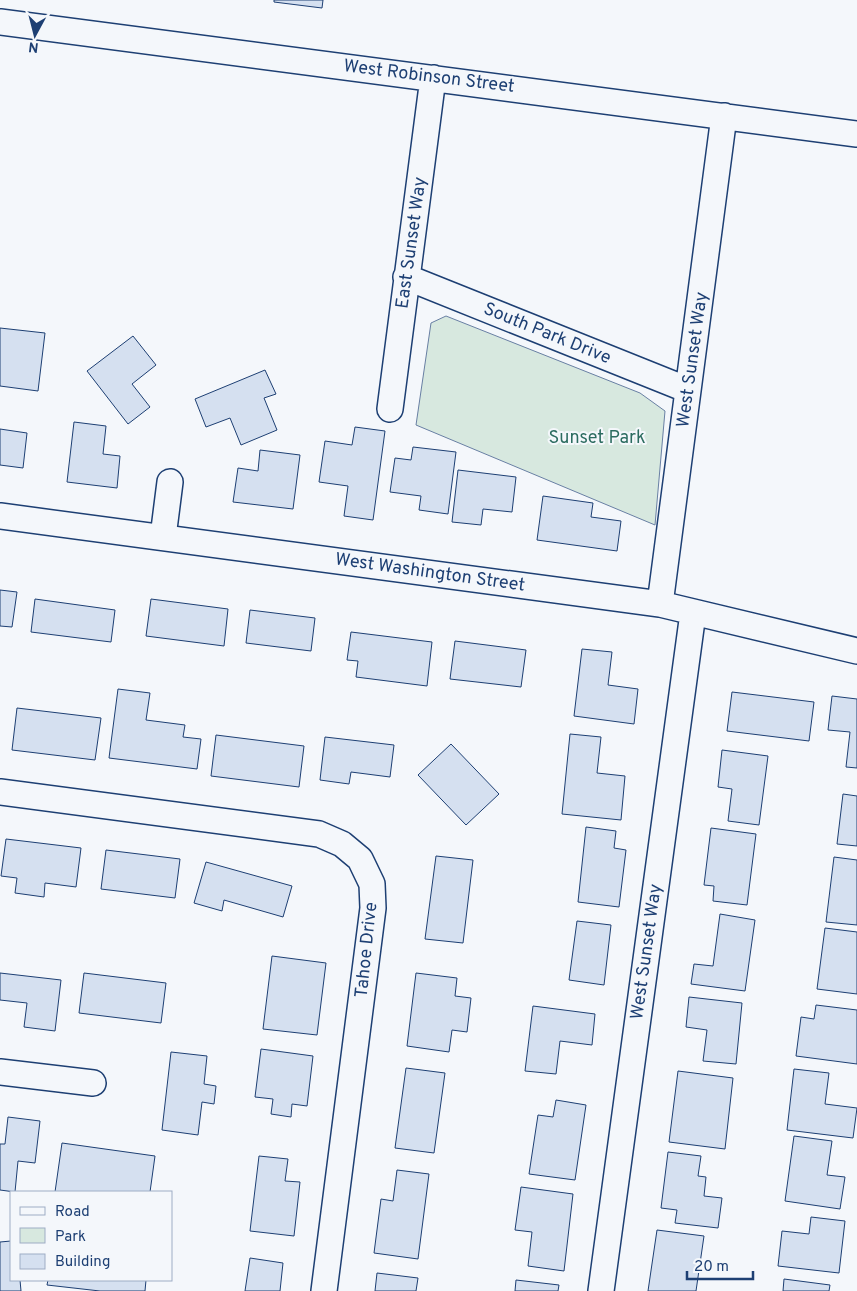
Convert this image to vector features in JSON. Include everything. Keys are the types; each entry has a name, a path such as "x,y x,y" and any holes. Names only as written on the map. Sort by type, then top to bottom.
{"street":[{"name":"West Robinson Street","path":"0,22 857,134"},
{"name":"East Sunset Way","path":"390,409 433,78"},
{"name":"West Sunset Way","path":"660,604 724,116"},
{"name":"South Park Drive","path":"406,277 688,390"},
{"path":"164,537 170,482"},
{"name":"West Washington Street","path":"0,516 660,604 857,651"},
{"name":"West Sunset Way","path":"601,1291 694,613"},
{"name":"Tahoe Drive","path":"0,792 319,834 342,844 360,859 372,884 373,908 324,1291"},
{"path":"0,1072 93,1083"}],"green space":[{"name":"Sunset Park","path":"446,316 640,393 665,411 655,525 416,425 431,323"}],"building":[{"path":"274,0 323,0 322,8 274,2"},
{"path":"0,328 45,333 38,391 0,386"},
{"path":"133,336 156,365 132,384 150,407 128,424 87,371"},
{"path":"265,370 276,394 264,398 277,430 241,445 230,418 206,427 195,399"},
{"path":"74,422 106,426 103,454 120,456 117,488 67,482"},
{"path":"355,427 385,431 373,520 344,516 348,486 319,482 325,441 352,445"},
{"path":"0,429 27,433 23,468 0,465"},
{"path":"413,447 456,452 448,514 419,510 421,496 390,492 395,458 411,460"},
{"path":"260,450 300,455 293,509 233,502 238,468 258,471"},
{"path":"458,470 516,477 512,512 483,509 481,525 452,522"},
{"path":"543,496 593,503 591,517 621,521 617,551 537,540"},
{"path":"0,590 17,592 12,627 0,626"},
{"path":"35,599 115,610 111,642 31,632"},
{"path":"151,599 228,609 224,646 146,636"},
{"path":"250,610 315,618 311,651 246,643"},
{"path":"351,632 432,642 427,686 356,677 358,661 347,660"},
{"path":"455,641 526,650 521,687 450,679"},
{"path":"582,649 612,652 608,685 638,689 634,724 574,716"},
{"path":"118,689 150,693 146,720 185,725 183,737 201,739 197,769 109,758"},
{"path":"732,692 814,702 809,741 727,731"},
{"path":"832,696 857,699 857,768 846,767 850,732 828,730"},
{"path":"17,708 101,718 95,760 12,750"},
{"path":"570,734 601,737 597,773 625,776 621,820 562,814"},
{"path":"216,735 304,746 299,787 211,776"},
{"path":"325,737 394,745 390,777 351,772 349,784 320,780"},
{"path":"451,744 499,794 466,825 418,775"},
{"path":"722,750 768,756 759,825 728,821 732,789 718,787"},
{"path":"843,794 857,796 857,846 837,844"},
{"path":"586,827 616,831 614,848 626,850 619,907 578,902"},
{"path":"711,828 756,834 747,905 713,901 714,886 704,885"},
{"path":"6,839 81,848 76,887 45,883 44,897 15,893 17,878 1,876"},
{"path":"106,850 180,859 175,898 101,889"},
{"path":"436,856 473,860 463,943 425,939"},
{"path":"834,857 857,860 857,925 826,922"},
{"path":"206,862 292,886 283,917 224,900 222,911 194,903"},
{"path":"720,914 755,920 745,991 691,984 694,964 713,966"},
{"path":"577,921 611,925 604,985 569,980"},
{"path":"825,928 857,932 857,994 817,989"},
{"path":"272,956 326,963 317,1035 263,1029"},
{"path":"0,973 61,980 55,1031 24,1027 27,1003 0,1000"},
{"path":"84,973 166,983 161,1023 79,1013"},
{"path":"416,973 457,978 455,996 471,998 467,1032 452,1030 449,1052 407,1046"},
{"path":"689,997 742,1003 736,1064 703,1061 707,1030 686,1027"},
{"path":"816,1005 857,1010 857,1064 796,1056 801,1017 814,1019"},
{"path":"533,1006 595,1014 592,1045 560,1041 556,1074 525,1071"},
{"path":"261,1049 313,1056 307,1106 292,1104 291,1117 271,1114 273,1099 255,1097"},
{"path":"171,1052 207,1056 204,1084 216,1086 214,1104 202,1102 198,1135 162,1130"},
{"path":"406,1068 445,1073 434,1153 395,1148"},
{"path":"794,1069 829,1073 825,1104 857,1108 853,1138 787,1130"},
{"path":"678,1071 733,1078 725,1149 669,1142"},
{"path":"556,1100 586,1105 575,1180 529,1174 538,1115 553,1117"},
{"path":"8,1117 40,1121 35,1163 18,1161 15,1191 0,1190 0,1144 5,1144"},
{"path":"794,1136 832,1141 827,1175 845,1177 840,1209 785,1201"},
{"path":"62,1143 155,1156 150,1191 55,1191"},
{"path":"668,1152 701,1156 698,1176 706,1177 704,1196 722,1198 718,1228 675,1223 677,1210 661,1208"},
{"path":"259,1156 288,1159 285,1181 300,1182 294,1236 250,1231"},
{"path":"397,1170 429,1174 418,1259 374,1253 381,1199 393,1201"},
{"path":"521,1187 573,1194 564,1271 528,1266 532,1232 515,1230"},
{"path":"811,1217 845,1221 839,1273 778,1266 782,1231 809,1234"},
{"path":"657,1230 704,1236 696,1291 648,1291"},
{"path":"10,1241 10,1281 20,1281 21,1291 0,1291 0,1242"},
{"path":"250,1258 283,1263 280,1291 245,1291"},
{"path":"377,1273 418,1278 416,1291 375,1291"},
{"path":"784,1279 830,1285 829,1291 783,1291"},
{"path":"516,1280 559,1285 558,1291 515,1291"},
{"path":"48,1281 146,1281 145,1291 100,1291 47,1285"}]}
